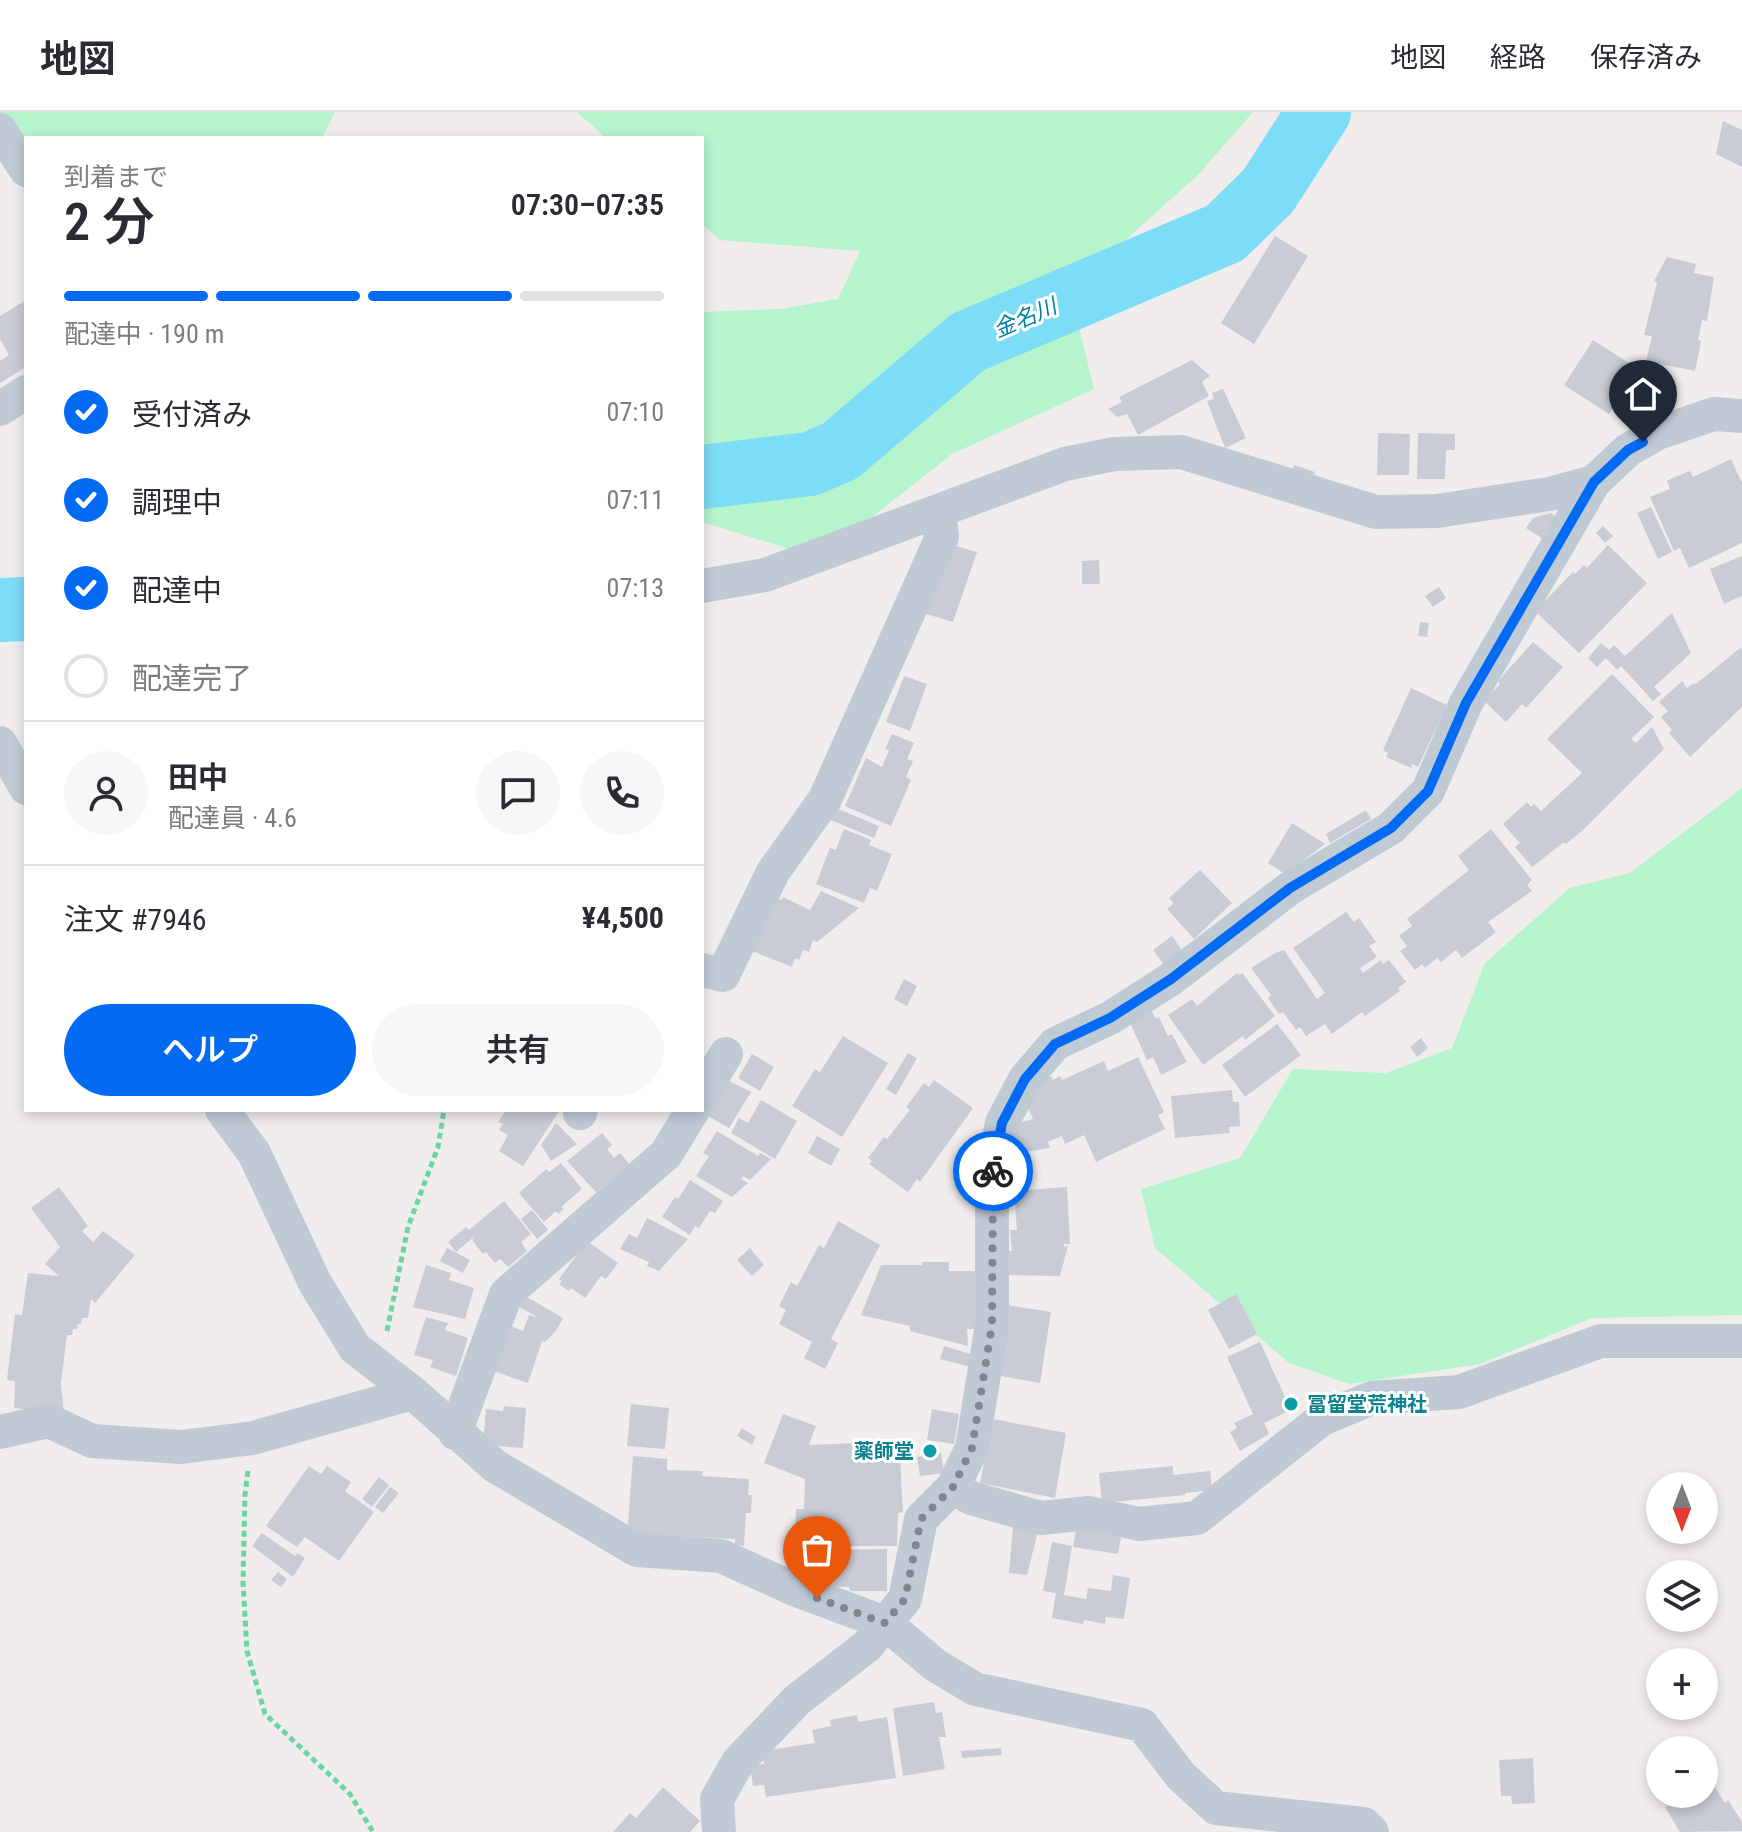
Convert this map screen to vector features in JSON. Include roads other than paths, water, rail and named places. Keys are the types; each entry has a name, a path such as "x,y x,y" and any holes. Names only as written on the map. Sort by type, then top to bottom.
{"street":[{"path":"0,130 24,167"},
{"path":"0,409 24,393"},
{"path":"719,1832 717,1799 738,1762 797,1700 867,1646 905,1599 921,1519 953,1487 972,1448 992,1325 992,1176 1002,1123 1025,1079 1055,1044 1110,1018 1171,979 1290,888 1391,828 1428,791 1466,703 1594,482 1628,450 1658,433 1714,414 1742,416"},
{"path":"704,586 765,575 1065,464 1114,454 1181,452 1376,512 1437,511 1549,494 1594,482"},
{"path":"704,970 723,975 773,872 825,799 942,537 939,511"},
{"path":"0,743 24,785"},
{"path":"704,1091 726,1054"},
{"path":"223,1112 254,1153 315,1283 355,1348 413,1393 495,1466 637,1550 721,1556 794,1589 885,1623 935,1665 975,1689 1142,1725 1181,1776 1216,1808 1364,1824 1372,1832"},
{"path":"455,1433 506,1294 666,1154 692,1112"},
{"path":"953,1487 971,1498 1041,1518 1089,1513 1139,1524 1197,1518 1322,1419 1372,1398 1459,1392 1601,1341 1742,1341"},
{"path":"0,1432 49,1421 92,1441 181,1447 253,1438 413,1393"}],"waterway":[{"name":"金名川","path":"704,477 810,464 840,451 968,342 1225,233 1268,191 1319,112"},
{"name":"金名川","path":"0,610 24,609"}],"place":[{"name":"冨留堂荒神社","path":"1291,1404"},
{"name":"薬師堂","path":"930,1451"}]}
